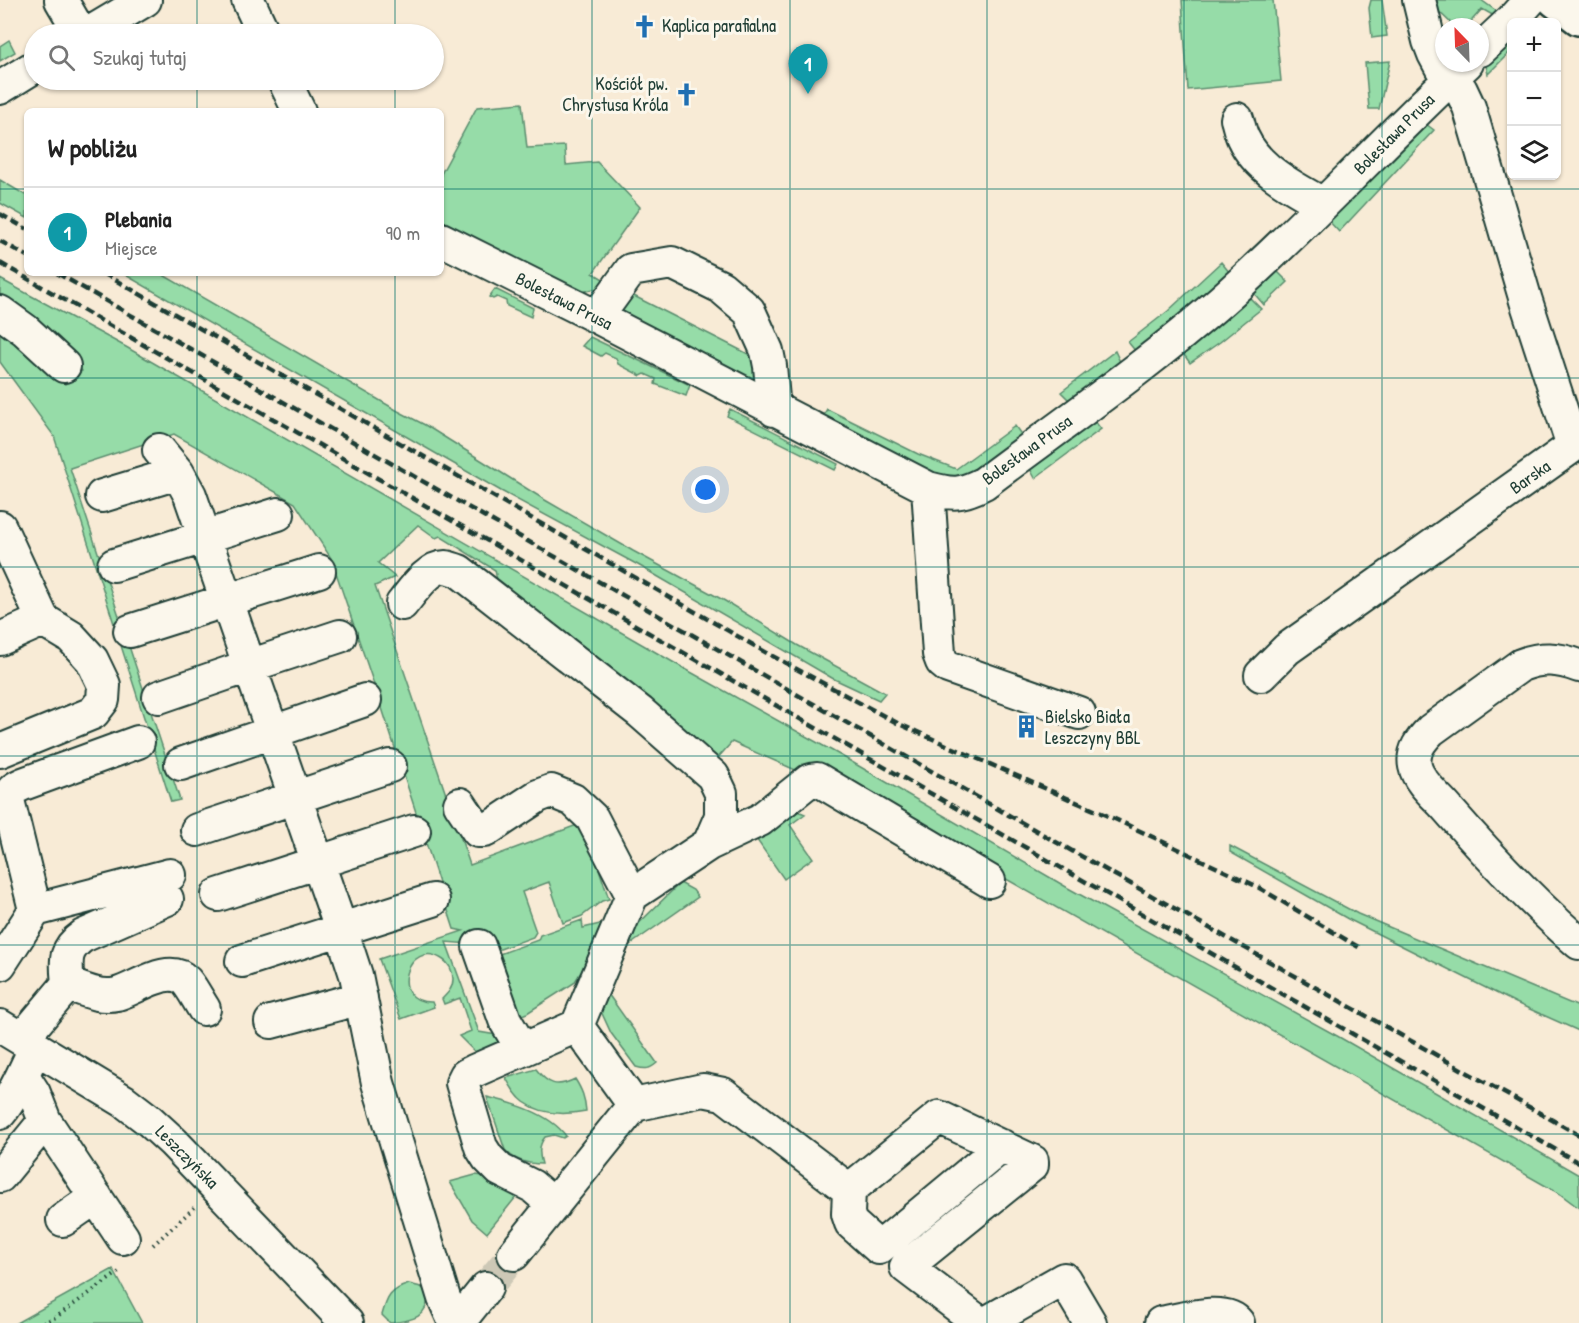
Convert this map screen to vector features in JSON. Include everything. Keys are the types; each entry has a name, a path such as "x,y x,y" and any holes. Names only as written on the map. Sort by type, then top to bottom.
{"main road":[{"path":"1554,0 1579,18"}],"street":[{"path":"62,0 75,24"},
{"path":"105,24 145,0"},
{"path":"248,0 259,24"},
{"name":"Barska","path":"1419,0 1435,56"},
{"path":"1489,42 1530,0"},
{"name":"Bolesława Prusa","path":"444,240 928,488 949,494 968,492 984,483 1160,351 1222,299 1323,204 1457,72"},
{"name":"Barska","path":"1261,675 1287,649 1576,455 1526,301 1469,107 1461,90 1458,72"},
{"path":"0,88 24,73"},
{"path":"289,90 298,108"},
{"path":"1237,119 1243,139 1275,175 1323,204"},
{"path":"597,317 630,270 672,263 721,287 749,311 767,351 771,366 774,410"},
{"path":"0,312 25,330 64,366"},
{"path":"102,496 168,462 190,495 356,975 378,1083 444,1298 456,1323 486,1288"},
{"path":"928,488 939,654 942,662 948,667 1079,713"},
{"path":"114,565 278,514"},
{"path":"0,527 43,620 71,637 92,660 104,685 103,700 93,713 0,751"},
{"path":"402,604 426,576 444,567 459,571 489,593 640,712 713,776 721,793 721,816 709,844"},
{"path":"130,631 319,571"},
{"path":"0,639 43,620"},
{"path":"159,697 340,636"},
{"path":"1579,666 1565,661 1547,659 1533,660 1521,665 1431,730 1422,739 1414,758 1420,778 1450,812 1505,873 1552,920 1579,943"},
{"path":"181,764 365,700"},
{"path":"0,964 35,910 8,800 9,793 15,787 138,742"},
{"path":"197,830 390,766"},
{"path":"554,1205 532,1186 500,1170 488,1158 482,1147 462,1083 466,1076 474,1071 577,1026 632,895 709,844 760,820 810,780 817,779 989,881"},
{"path":"460,804 478,831 485,831 538,796 551,791 573,800 592,818 632,895"},
{"path":"218,896 414,831"},
{"path":"35,910 169,887 75,942 69,949 66,963 68,984 19,1037 23,1076 34,1093 45,1120 123,1238"},
{"path":"242,961 433,900"},
{"path":"478,946 505,1020 522,1049"},
{"path":"68,984 91,993 117,994 159,977 173,974 186,981 204,1009"},
{"path":"271,1022 361,998"},
{"path":"577,1026 634,1105"},
{"name":"Leszczyńska","path":"19,1037 124,1101 150,1120 181,1149 347,1323"},
{"path":"0,1113 23,1076"},
{"path":"514,1254 634,1105 703,1090 723,1094 849,1190"},
{"path":"906,1267 1032,1165 1032,1161 939,1117 849,1190 848,1214 851,1223 879,1248 980,1323"},
{"path":"0,1176 45,1120"},
{"path":"879,1248 1002,1146"},
{"path":"63,1220 96,1197"},
{"path":"986,1323 1065,1279 1090,1323"},
{"path":"1161,1323 1218,1314 1235,1319 1238,1323"}],"green space":[{"path":"1182,0 1273,0 1281,81 1188,90"},
{"path":"1371,0 1382,0 1387,36 1372,38 1369,8"},
{"path":"1430,0 1481,0 1499,13 1496,17 1482,9 1474,18 1446,18 1431,4"},
{"path":"9,40 15,52 0,61 0,46"},
{"path":"1507,43 1507,55 1488,74 1489,63"},
{"path":"1390,61 1379,109 1369,109 1365,63"},
{"path":"522,103 527,148 565,146 566,165 597,162 640,207 593,273 610,283 575,293 444,222 444,168 477,107"},
{"path":"1426,124 1434,130 1339,232 1327,219"},
{"path":"0,180 24,194 24,216 0,203"},
{"path":"1221,262 1230,273 1137,353 1128,342 1168,311"},
{"path":"1276,270 1288,282 1264,305 1252,291"},
{"path":"127,276 165,276 425,425 545,500 633,551 885,693 879,700 832,678 638,565 501,491"},
{"path":"0,279 126,347 1068,888 1339,1037 1579,1175 1579,1208 1560,1194 964,855 800,772 732,742 716,760 595,664 593,654 497,580 495,570 440,536 436,538 418,525 378,563 395,577 375,586 470,865 577,825 585,827 609,899 602,901 582,916 563,923 549,882 522,892 536,932 533,937 492,952 470,944 446,942 479,1032 502,1036 504,1042 479,1056 459,1036 471,1031 460,998 444,1004 442,999 452,985 451,970 442,959 430,955 420,957 412,963 407,973 406,983 410,993 418,1000 432,1002 434,1007 401,1019 379,959 463,931 454,929 331,558 295,503 174,434 70,468 180,800 171,802 54,436 0,362 0,324 65,384 82,371 30,323 0,301"},
{"path":"495,289 533,308 531,317 507,306 506,301 497,297 493,299 489,297"},
{"path":"630,294 760,360 758,378 751,380 617,314"},
{"path":"1247,295 1261,309 1190,363 1182,352"},
{"path":"590,337 690,385 686,396 655,384 656,379 645,374 641,376 618,364 616,358 605,353 601,356 582,346"},
{"path":"1115,351 1121,364 1071,402 1061,392"},
{"path":"730,409 838,464 835,470 727,416"},
{"path":"827,409 918,454 956,469 1015,426 1023,437 967,476 953,478 927,470 827,419 824,414"},
{"path":"1094,420 1101,429 1035,478 1029,467"},
{"path":"793,809 805,814 790,825 813,858 784,879 750,830"},
{"path":"1230,846 1358,914 1579,1007 1579,1031 1516,1003 1348,919 1230,852"},
{"path":"680,883 693,890 698,897 624,949 628,934"},
{"path":"582,920 583,928 604,923 592,955 574,983 527,1013 517,1014 494,956 538,940 540,935"},
{"path":"606,991 657,1063 652,1067 645,1069 636,1067 611,1033 599,1007"},
{"path":"536,1069 549,1082 558,1084 575,1079 583,1094 586,1111 546,1112 521,1100 506,1078"},
{"path":"487,1097 540,1115 559,1128 566,1136 563,1138 554,1135 545,1137 540,1150 542,1164 517,1159 505,1150"},
{"path":"475,1175 485,1176 514,1191 516,1197 487,1233 472,1220 450,1182"},
{"path":"113,1269 142,1323 16,1323"},
{"path":"409,1284 421,1287 429,1294 425,1309 417,1317 390,1323 382,1315 388,1299 397,1289"}],"tunnel":[{"path":"486,1288 514,1254"}],"railway":[{"path":"0,214 24,227"},
{"path":"0,241 24,254"},
{"path":"0,263 1579,1163"},
{"path":"62,276 1056,842 1579,1135"},
{"path":"108,276 767,653 899,724 1117,820 1256,886 1360,948"}],"place":[{"name":"Kaplica parafialna","path":"644,26"},
{"name":"Kościół pw. Chrystusa Króla","path":"686,94"},
{"name":"Plebania","path":"808,94"},
{"name":"Bielsko Biała Leszczyny BBL","path":"1027,727"}]}
